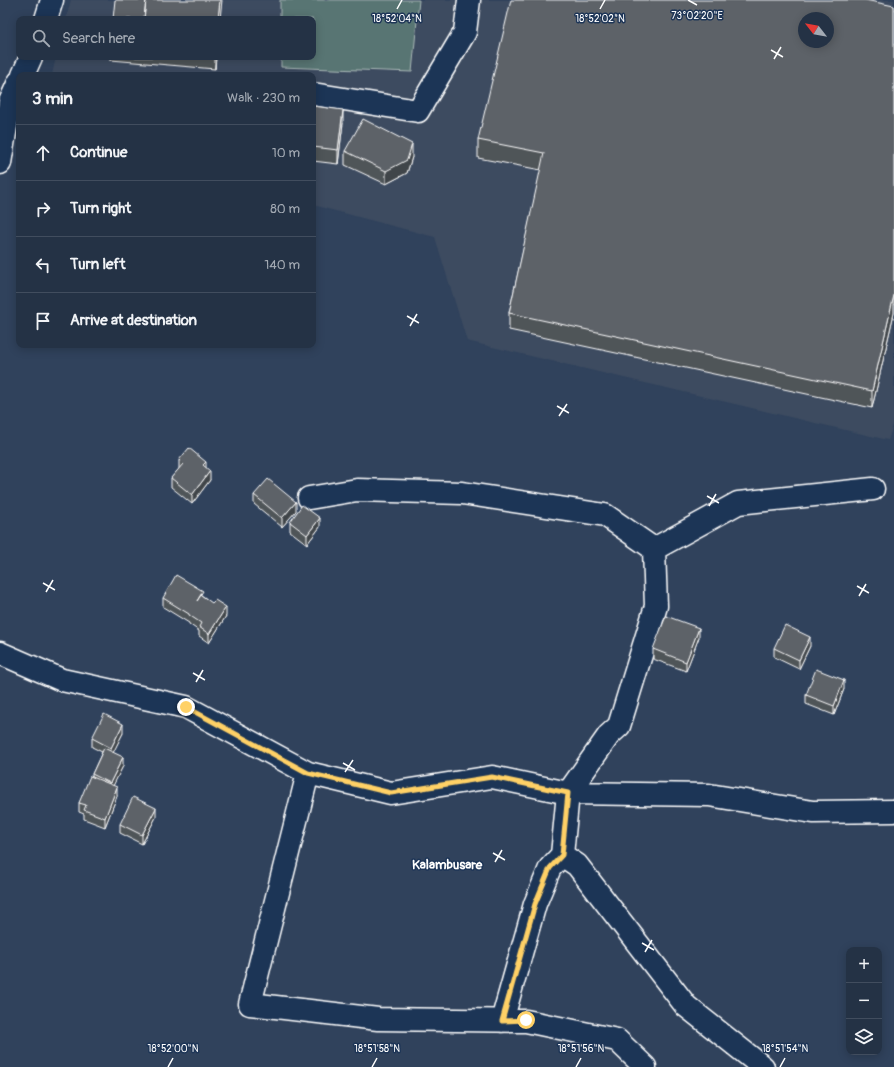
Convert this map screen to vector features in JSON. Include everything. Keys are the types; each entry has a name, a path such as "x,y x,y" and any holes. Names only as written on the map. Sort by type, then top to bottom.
{"street":[{"path":"47,16 52,0"},
{"path":"316,94 418,111 465,32 469,0"},
{"path":"24,72 30,60"},
{"path":"0,163 10,102 16,89"},
{"path":"654,549 738,504 873,489"},
{"path":"309,498 357,490 462,493 605,515 654,549"},
{"path":"502,1021 535,904 550,868 562,855 568,793 609,735 619,726 656,606 654,549"},
{"path":"0,653 62,680 186,707 308,773 391,793 492,777 568,793 709,795 813,812 894,810"},
{"path":"308,773 250,1004 378,1019 526,1020 617,1040 645,1067"},
{"path":"562,855 576,865 686,1006 763,1067"}],"shaded area":[{"path":"71,0 894,0 894,422 888,440 467,341 435,237 316,206 316,72 53,72 55,60 316,60 316,16 67,16"}],"green space":[{"path":"280,0 419,0 412,72 281,67 281,60 316,60 316,16 280,16"}],"building":[{"path":"115,0 146,0 144,16 113,16"},
{"path":"146,0 220,0 218,16 144,16"},
{"path":"511,0 865,0 894,6 894,295 872,391 509,313 544,153 478,140"},
{"path":"316,106 343,110 338,150 316,147"},
{"path":"363,119 412,144 407,160 386,171 345,151"},
{"path":"189,448 206,462 203,465 210,471 192,495 171,478 183,464 179,460"},
{"path":"268,479 296,502 282,518 254,495"},
{"path":"302,505 320,518 307,535 290,522"},
{"path":"176,575 203,591 197,601 201,595 212,603 215,600 226,607 209,634 199,627 201,623 163,598"},
{"path":"666,616 699,628 686,662 653,649"},
{"path":"785,625 810,637 799,660 774,648"},
{"path":"816,669 844,680 834,706 806,695"},
{"path":"104,714 123,724 111,748 92,738"},
{"path":"104,748 123,757 110,783 92,774"},
{"path":"90,776 117,787 105,818 84,810 86,805 79,803"},
{"path":"133,797 156,808 142,835 120,824"}],"district":[{"name":"Kalambusare","path":"447,865"}],"route":[{"path":"186,707 308,773 391,793 492,777 568,793 562,855 550,868 535,904 502,1021 526,1020"}]}
